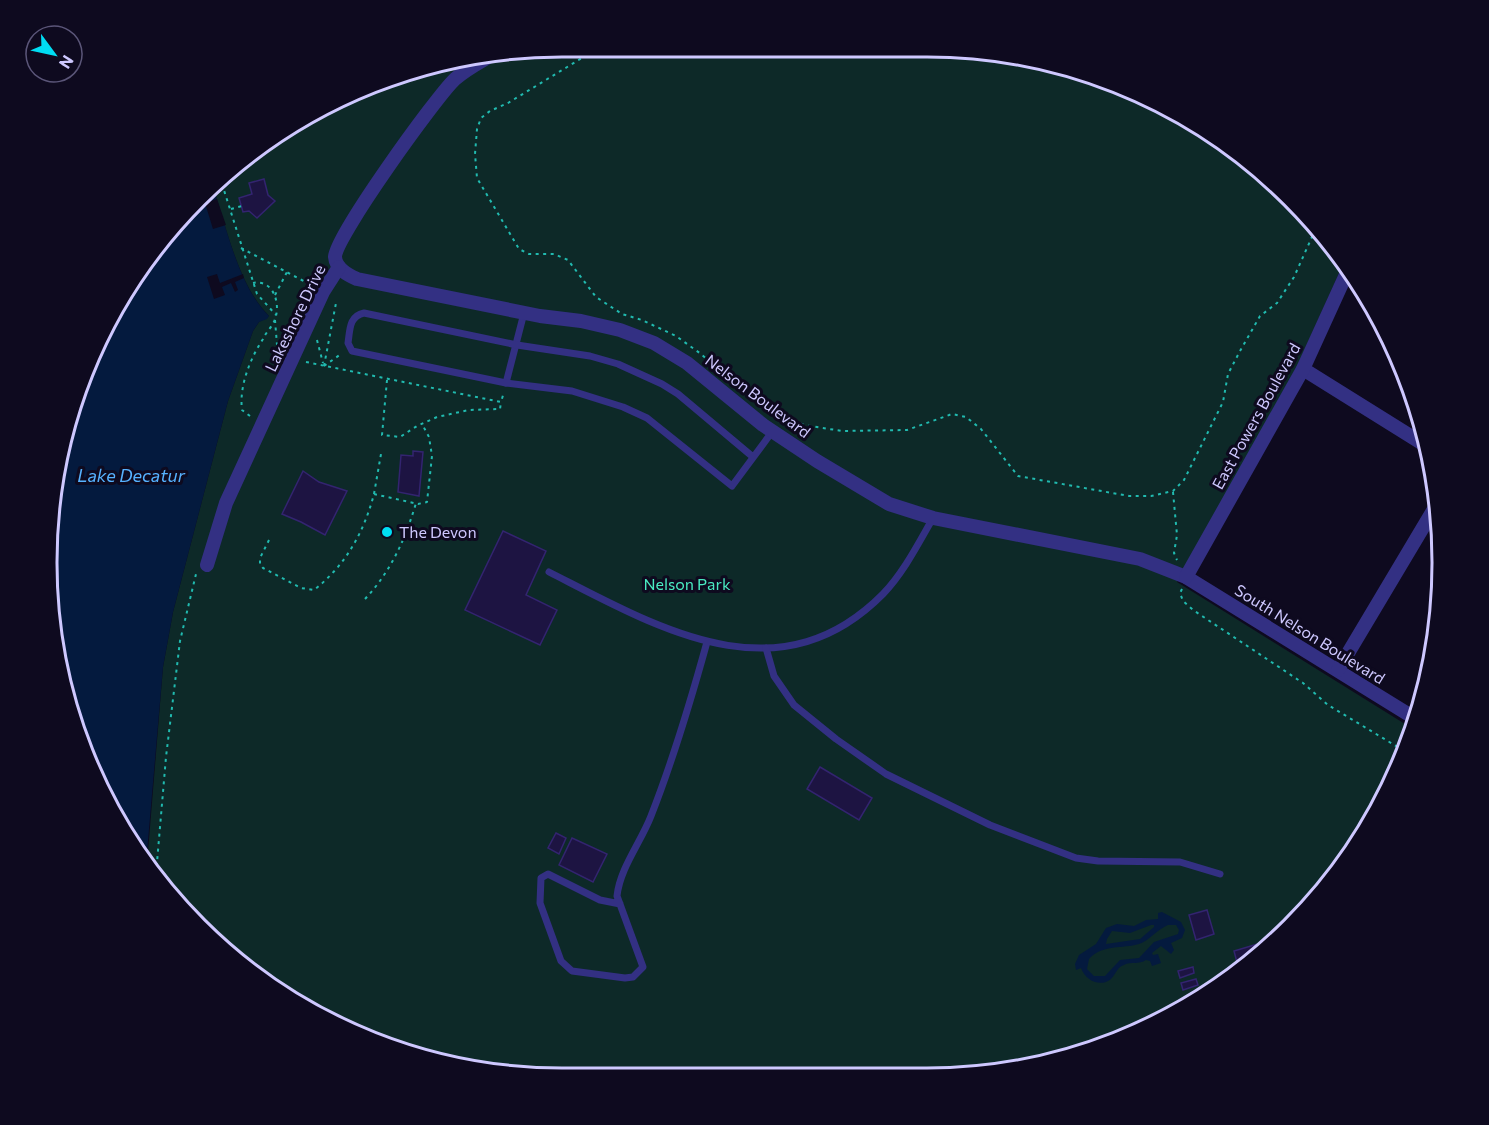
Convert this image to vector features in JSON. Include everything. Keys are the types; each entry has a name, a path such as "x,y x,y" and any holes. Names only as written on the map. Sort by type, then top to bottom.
{"street":[{"name":"Lakeshore Drive","path":"209,560 226,503 309,321 323,292 339,267 335,256 339,243 352,219 437,100 455,79 477,65"},
{"name":"Nelson Boulevard","path":"339,267 357,279 620,330 654,344 687,363 772,432 889,504 933,518 1140,559 1186,577"},
{"name":"East Powers Boulevard","path":"1186,577 1303,369 1344,278"},
{"path":"1303,369 1417,440"},
{"path":"1338,670 1430,516"},
{"name":"South Nelson Boulevard","path":"1186,577 1408,714"}],"lane":[{"path":"753,457 678,394 618,364 591,356 517,345 364,313 353,320 348,344 349,349 357,352 506,383 572,391 623,407 648,418 732,486 772,432"},
{"path":"506,383 524,313"},
{"path":"549,572 651,623 707,642 766,648 780,647 835,632 858,616 884,592 898,574 933,518"},
{"path":"620,904 600,900 548,874 541,878 540,903 561,961 572,971 625,978 633,977 643,968 620,904 617,896 618,884 651,816 676,745 707,642"},
{"path":"766,648 774,676 794,705 836,739 886,774 990,825 1076,858 1098,861 1180,862 1220,874"}],"path":[{"path":"584,57 508,103 490,111 481,118 477,129 474,154 477,178 519,249 529,254 554,254 568,260 596,297 622,314 642,320 676,336 729,379 776,410 804,425 842,431 907,430 952,414 966,417 981,429 1018,476 1129,496 1151,496 1173,491 1184,480 1223,402 1228,374 1240,351 1260,316 1277,303 1294,277 1313,236"},
{"path":"223,188 257,294 276,315"},
{"path":"231,209 242,206"},
{"path":"241,248 323,292"},
{"path":"274,295 287,272"},
{"path":"253,284 265,284 274,295 277,306 275,320 277,345 281,351 293,358 501,402"},
{"path":"324,366 336,303"},
{"path":"263,423 243,412 241,403 244,380 252,360 275,320"},
{"path":"309,321 314,328 324,366"},
{"path":"324,366 349,349"},
{"path":"387,379 382,435 400,437 437,417 469,410 500,409 506,383"},
{"path":"375,494 423,504 428,499 432,456 429,437 422,424"},
{"path":"269,540 260,558 263,568 301,588 314,590 340,564 361,533 375,494 381,454"},
{"path":"1173,491 1177,536 1174,554 1186,577 1180,593 1183,601 1303,683 1328,705 1397,746"},
{"path":"365,599 392,564 409,527 416,503"},
{"path":"157,864 166,757 180,641 198,567 209,560"}],"green space":[{"name":"Nelson Park","path":"562,57 960,58 992,61 1057,74 1120,95 1179,125 1234,161 1260,182 1307,229 1340,272 1298,364 1177,582 1405,724 1394,756 1364,815 1328,870 1307,896 1260,943 1207,983 1150,1016 1120,1030 1057,1051 992,1064 960,1067 529,1067 497,1064 432,1051 369,1030 310,1000 255,964 229,943 182,896 148,852 163,667 173,612 228,401 253,331 259,322 269,316 250,289 229,240 215,195 255,161 282,142 339,109 369,95 432,74 497,61"}],"water":[{"name":"Lake Decatur","path":"216,195 242,274 259,304 269,316 259,322 253,331 228,401 173,612 163,667 147,850 125,815 95,756 74,693 61,628 58,596 58,529 61,497 74,432 95,369 109,339 142,282 161,255 182,229"},
{"path":"1162,912 1181,922 1185,930 1182,938 1171,943 1174,950 1171,954 1161,946 1152,953 1153,955 1158,954 1161,963 1152,966 1150,961 1146,960 1127,964 1120,967 1111,979 1102,983 1089,979 1081,968 1076,970 1075,964 1079,955 1096,944 1106,928 1117,924 1134,926 1146,920 1158,919 1158,913","holes":["1151,925 1154,927 1140,939 1106,944 1112,931 1130,933","1168,925 1176,925 1179,930 1178,934 1154,942 1139,958 1120,960 1105,976 1094,976 1087,969 1089,959 1094,954 1139,944"]}],"pier":[{"path":"217,199 226,225 213,229 205,205"},
{"path":"217,274 220,283 243,274 244,278 235,282 238,290 235,292 231,283 222,287 225,295 214,299 207,277"}],"building":[{"path":"264,179 268,195 275,201 257,218 249,211 243,212 239,198 252,194 249,183"},
{"path":"413,451 423,452 419,496 398,492 401,455 413,456"},
{"path":"303,471 319,482 347,491 325,535 282,514"},
{"path":"503,531 546,551 526,595 557,610 540,645 465,610"},
{"path":"820,767 872,798 859,820 807,789"},
{"path":"556,833 566,838 559,854 548,848"},
{"path":"572,838 607,854 593,882 559,865"},
{"path":"1207,910 1214,934 1196,940 1189,915"},
{"path":"1259,944 1237,962 1234,951"},
{"path":"1193,967 1194,973 1180,978 1178,971"},
{"path":"1196,979 1198,985 1183,990 1181,983"}],"place":[{"name":"The Devon","path":"387,532"}]}
